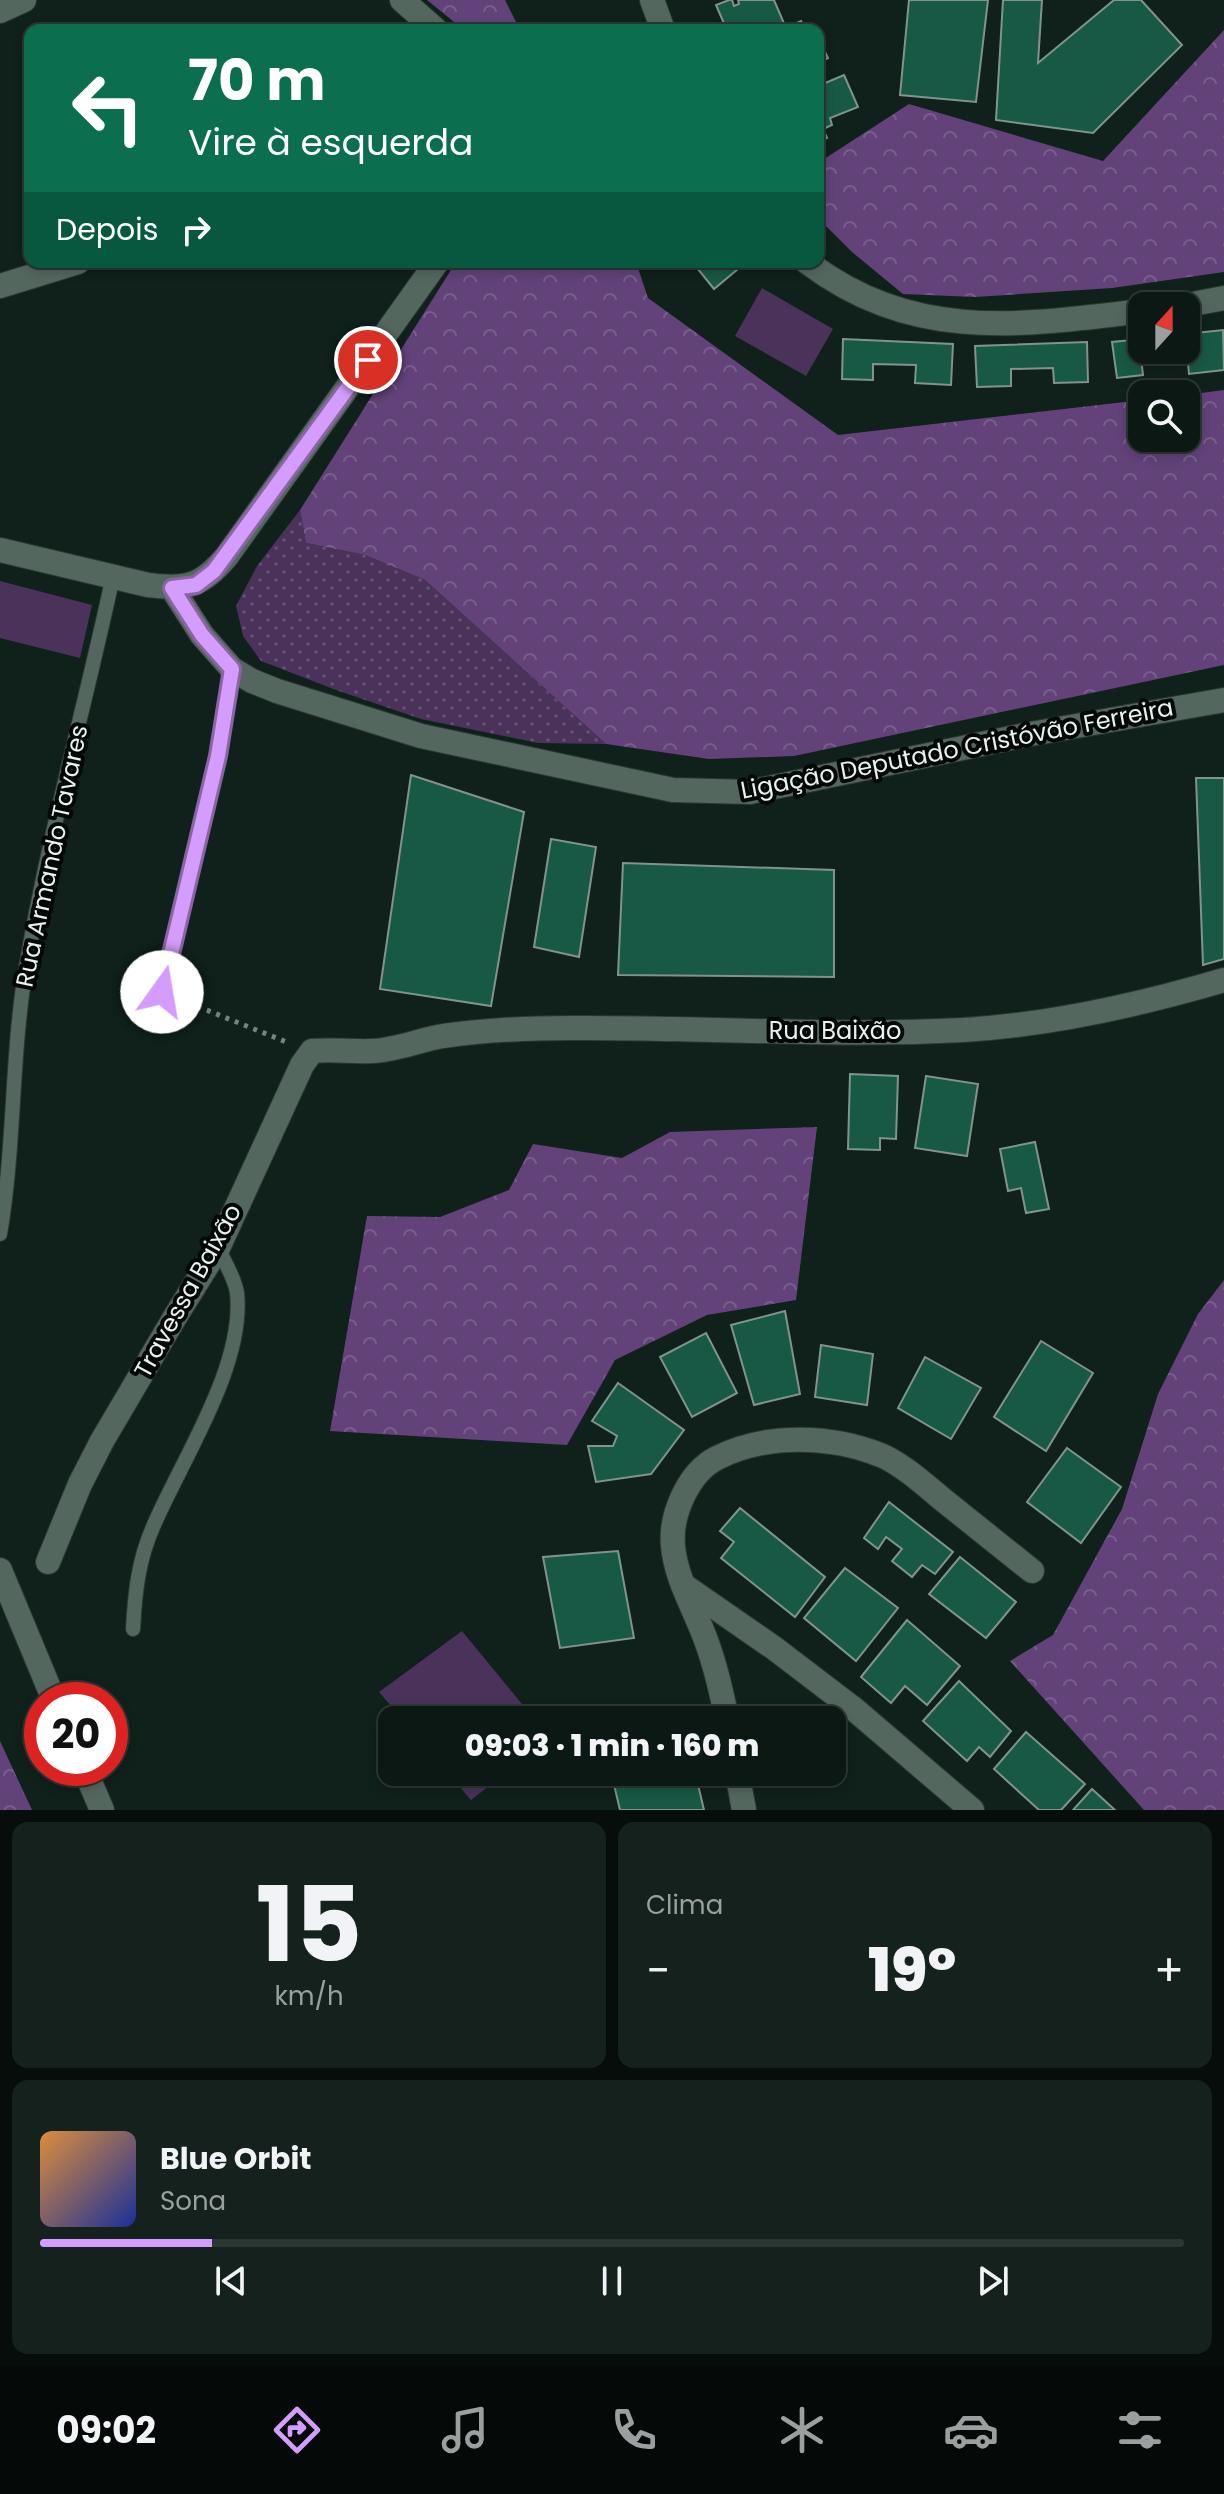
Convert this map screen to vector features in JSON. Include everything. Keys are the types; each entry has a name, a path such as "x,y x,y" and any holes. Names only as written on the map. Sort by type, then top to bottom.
{"street":[{"path":"0,11 24,0"},
{"path":"402,0 429,24"},
{"path":"652,0 661,24"},
{"path":"0,286 58,268"},
{"path":"0,550 172,588 196,585 220,563 433,268"},
{"path":"816,268 855,294 887,308 923,318 968,323 1024,322 1128,312"},
{"path":"1200,303 1224,298"},
{"name":"Ligação Deputado Cristóvão Ferreira","path":"172,588 202,635 232,669 252,681 421,736 673,790 750,792 1025,735 1224,700"},
{"name":"Rua Baixão","path":"312,1051 372,1051 404,1047 441,1036 568,1028 965,1030 1119,1008 1224,980"},
{"name":"Travessa Baixão","path":"48,1562 80,1484 102,1441 218,1248 302,1065 312,1051"},
{"path":"724,1706 708,1644 683,1585 673,1545 676,1513 689,1485 708,1462 739,1447 785,1439 844,1445 884,1457 917,1479 1032,1571"},
{"path":"0,1570 47,1682"},
{"path":"683,1585 854,1709 972,1810"},
{"path":"92,1786 102,1810"},
{"path":"740,1786 744,1810"}],"lane":[{"name":"Rua Armando Tavares","path":"0,1234 26,969 60,795 90,683 113,576"},
{"path":"162,992 218,756 232,669"},
{"path":"133,1629 135,1584 143,1553 215,1397 233,1340 237,1289 218,1248"}],"path":[{"path":"162,992 312,1051"}],"shaded area":[{"path":"762,288 833,329 806,376 735,336"},
{"path":"300,510 306,543 365,555 425,580 606,744 538,743 421,719 261,661 243,636 236,606 257,566"},
{"path":"0,581 92,605 80,658 0,638"},
{"path":"462,1631 524,1706 391,1706 379,1692"},
{"path":"459,1786 489,1786 471,1800"}],"green space":[{"path":"427,0 505,0 517,24 457,24"},
{"path":"1224,30 1224,272 1112,288 975,297 903,294 824,224 824,159 909,104 1103,161"},
{"path":"452,268 638,268 648,298 838,435 1128,402 1128,452 1200,452 1200,393 1224,390 1224,665 794,756 709,759 606,744 425,580 365,555 306,543 300,510"},
{"path":"817,1127 796,1300 707,1315 615,1360 567,1445 330,1431 367,1216 440,1217 509,1190 533,1144 622,1158 670,1132"},
{"path":"1224,1280 1224,1810 1144,1810 1010,1661 1053,1635 1122,1509 1158,1394 1198,1314"},
{"path":"0,1741 32,1810 0,1810"}],"building":[{"path":"729,0 734,6 739,4 738,0 774,0 784,24 724,24 716,5"},
{"path":"909,0 988,0 976,102 900,95"},
{"path":"1003,0 1042,0 1038,63 1114,0 1141,0 1182,45 1093,133 996,120"},
{"path":"844,75 858,107 830,118 832,125 824,129 824,83"},
{"path":"697,268 739,268 714,289"},
{"path":"1223,330 1224,370 1189,374 1188,364 1200,364 1200,332"},
{"path":"843,339 953,344 951,385 915,383 916,365 873,364 873,380 842,379"},
{"path":"1128,340 1128,364 1142,364 1143,375 1117,378 1112,342"},
{"path":"1087,342 1088,382 1054,383 1053,368 1011,369 1011,386 977,387 975,346"},
{"path":"411,775 524,812 491,1006 380,989"},
{"path":"1196,778 1224,778 1224,959 1203,965"},
{"path":"551,839 596,847 579,957 534,947"},
{"path":"623,863 834,870 834,977 618,975"},
{"path":"850,1074 898,1076 896,1139 880,1138 880,1150 848,1149"},
{"path":"926,1076 978,1084 967,1156 915,1148"},
{"path":"1035,1142 1049,1209 1026,1213 1021,1188 1008,1191 1000,1149"},
{"path":"785,1311 800,1394 754,1405 731,1325"},
{"path":"706,1333 737,1393 692,1417 660,1357"},
{"path":"1041,1341 1093,1373 1046,1451 994,1417"},
{"path":"821,1345 873,1354 867,1405 815,1397"},
{"path":"925,1357 981,1388 951,1439 898,1408"},
{"path":"618,1383 684,1430 651,1474 596,1482 588,1446 613,1446 617,1436 592,1421"},
{"path":"1067,1448 1121,1487 1081,1543 1027,1502"},
{"path":"889,1502 953,1552 935,1574 922,1565 912,1577 892,1561 902,1549 886,1537 878,1549 864,1538"},
{"path":"740,1508 825,1577 795,1617 721,1558 734,1542 720,1531"},
{"path":"618,1551 634,1638 560,1648 543,1557"},
{"path":"960,1557 1016,1602 986,1638 929,1594"},
{"path":"845,1568 898,1608 856,1661 804,1618"},
{"path":"907,1620 960,1666 927,1705 905,1686 891,1703 861,1677"},
{"path":"959,1681 1011,1731 990,1757 979,1747 967,1761 923,1721"},
{"path":"1026,1732 1085,1784 1061,1810 1039,1810 994,1769"},
{"path":"614,1786 698,1786 704,1810 620,1810"},
{"path":"1092,1789 1115,1810 1073,1810"}],"route":[{"path":"162,992 218,756 232,669 202,635 172,588 196,585 227,556 368,360"}]}
